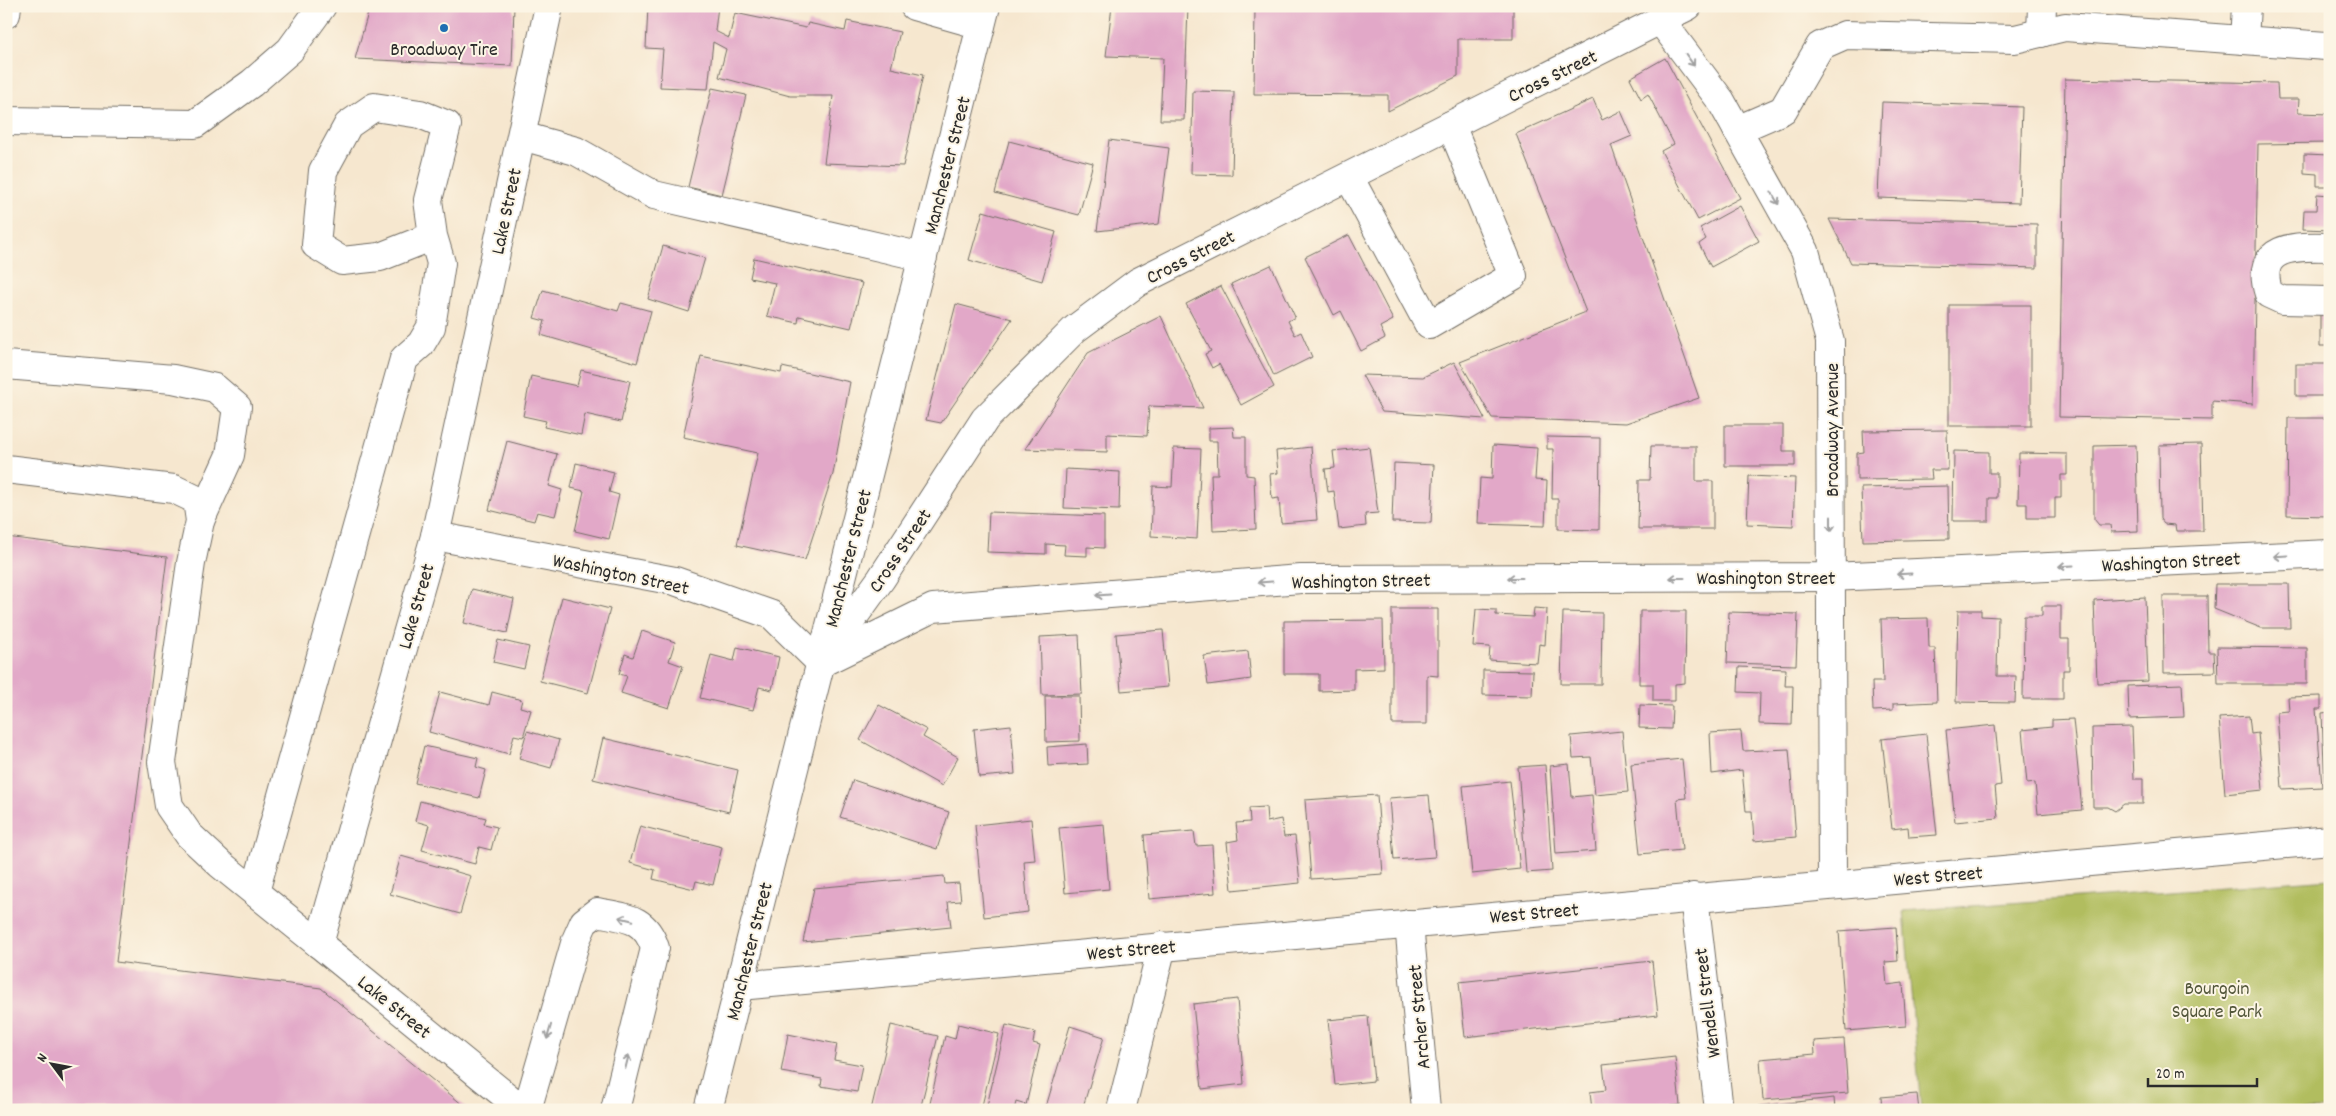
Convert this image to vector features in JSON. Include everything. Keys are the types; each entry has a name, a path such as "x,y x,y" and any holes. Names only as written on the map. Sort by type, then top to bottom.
{"street":[{"path":"6,14 7,6"},
{"path":"6,121 195,124 252,83 290,50 322,6"},
{"name":"Lake Street","path":"525,1110 319,944 436,536 549,6"},
{"path":"914,6 983,16"},
{"name":"Cross Street","path":"820,662 882,579 984,419 1075,329 1138,282 1688,6"},
{"path":"2244,40 2246,6"},
{"name":"Manchester Street","path":"708,1110 983,16"},
{"path":"1737,130 1783,110 1820,46 1846,35 2015,38 2042,19 2065,27 2326,46"},
{"name":"Broadway Avenue","path":"1661,21 1721,101 1805,251 1830,341 1832,884"},
{"path":"255,892 404,359 421,344 432,327 441,263 433,236 428,200 447,125 420,114 374,107 348,125 323,171 316,245 342,261 380,257 433,236"},
{"path":"1348,177 1429,324 1513,276 1451,125"},
{"path":"522,136 576,151 654,195 923,257"},
{"path":"2330,247 2308,246 2280,250 2271,257 2264,279 2269,294 2282,300 2330,301"},
{"path":"6,366 173,379 216,388 237,407 230,455 200,521 191,563 162,762 169,806 189,835 319,944"},
{"path":"6,469 174,489 197,500 200,521"},
{"name":"Washington Street","path":"436,536 675,581 772,615 820,662 934,608 1301,579 1831,577 2330,554"},
{"name":"West Street","path":"739,986 1832,884 2330,840"},
{"name":"Wendell Street","path":"1694,897 1719,1110"},
{"path":"525,1110 576,940 584,922 597,912 635,920 651,933 655,948 615,1110"},
{"name":"Archer Street","path":"1409,924 1426,1110"},
{"path":"1121,1110 1162,946"}],"green space":[{"name":"Bourgoin Square Park","path":"2330,879 2330,1110 1921,1110 1904,911"}],"building":[{"path":"370,6 514,6 512,66 355,59"},
{"path":"648,6 718,6 715,31 729,38 735,13 806,28 808,23 845,31 847,21 900,32 891,68 923,75 903,166 824,163 833,96 790,96 719,77 726,49 713,42 708,89 660,87 663,49 646,48"},
{"path":"1112,6 1188,6 1184,120 1160,120 1163,58 1106,56"},
{"path":"1255,6 1513,6 1513,39 1458,39 1458,76 1388,111 1388,95 1254,94"},
{"path":"1665,58 1740,198 1698,220 1661,151 1674,144 1648,94 1641,99 1630,78"},
{"path":"2065,79 2277,83 2278,99 2299,99 2298,113 2330,114 2330,143 2258,144 2253,404 2212,401 2212,420 2059,417"},
{"path":"712,88 746,95 722,195 688,187"},
{"path":"1193,91 1234,92 1232,175 1191,174"},
{"path":"1593,99 1602,120 1621,111 1632,136 1611,145 1699,398 1626,423 1492,418 1460,362 1586,312 1516,134"},
{"path":"1882,102 2022,107 2019,203 1878,198"},
{"path":"1109,140 1169,148 1159,224 1097,231"},
{"path":"1009,141 1093,163 1079,215 995,193"},
{"path":"2304,154 2330,155 2330,186 2317,186 2317,174 2304,173"},
{"path":"2317,194 2330,195 2330,230 2303,229 2304,210 2316,210"},
{"path":"1740,206 1759,241 1711,267 1699,244 1706,239 1700,228"},
{"path":"983,211 1056,232 1042,281 969,260"},
{"path":"1829,219 2037,224 2037,268 1851,263"},
{"path":"1349,235 1393,320 1380,327 1385,338 1361,351 1341,311 1334,315 1305,257"},
{"path":"663,246 705,258 689,312 648,299"},
{"path":"754,258 862,283 851,328 799,316 798,323 767,316 775,283 750,278"},
{"path":"1271,265 1295,317 1288,321 1295,335 1301,332 1312,357 1274,376 1231,284"},
{"path":"1221,286 1274,387 1241,405 1219,364 1212,368 1205,354 1211,351 1186,304"},
{"path":"543,290 618,311 621,303 651,311 637,363 541,335 545,321 534,318"},
{"path":"956,304 1012,319 941,423 926,420"},
{"path":"1949,305 2031,305 2031,426 1949,426"},
{"path":"2320,311 2330,312 2330,346 2320,346"},
{"path":"1161,316 1203,408 1149,406 1147,436 1107,434 1107,452 1025,449 1088,353"},
{"path":"701,356 781,373 782,367 850,382 833,474 805,560 737,545 758,453 683,437"},
{"path":"1454,362 1485,419 1382,412 1362,375 1423,377"},
{"path":"2296,364 2330,364 2330,396 2296,396"},
{"path":"581,370 630,381 621,422 585,414 581,435 544,427 546,421 523,416 531,376 577,386"},
{"path":"2288,418 2330,418 2327,516 2287,515"},
{"path":"1725,425 1783,425 1783,451 1795,451 1795,466 1725,466"},
{"path":"1233,427 1234,437 1246,437 1246,475 1254,476 1256,529 1213,531 1211,474 1218,474 1217,441 1209,441 1209,428"},
{"path":"1947,430 1948,470 1931,470 1932,479 1857,480 1857,453 1864,452 1863,431"},
{"path":"1547,437 1600,438 1599,530 1558,529 1558,499 1552,499 1553,449 1547,449"},
{"path":"507,441 557,454 549,486 562,490 555,516 537,512 534,521 489,510"},
{"path":"2201,444 2203,531 2176,531 2175,525 2164,524 2160,519 2159,445"},
{"path":"1493,445 1537,448 1535,480 1547,481 1545,526 1478,524 1480,478 1492,479"},
{"path":"2136,445 2138,531 2111,532 2110,525 2099,525 2094,519 2094,446"},
{"path":"1651,446 1696,446 1696,481 1713,481 1713,529 1638,529 1639,480 1650,480"},
{"path":"1311,447 1317,520 1281,523 1279,498 1272,499 1270,474 1278,473 1276,451"},
{"path":"1369,447 1378,513 1365,514 1366,526 1339,529 1334,491 1328,492 1325,469 1335,468 1333,451"},
{"path":"1174,448 1201,449 1197,539 1151,536 1153,486 1172,487"},
{"path":"1954,451 1989,452 1989,473 1997,473 1997,498 1989,498 1989,521 1953,521"},
{"path":"2019,453 2067,454 2067,475 2061,475 2061,498 2055,498 2055,518 2027,518 2027,504 2018,504"},
{"path":"576,463 614,472 609,492 619,495 609,539 575,531 584,491 571,488"},
{"path":"1394,463 1434,465 1431,523 1392,522"},
{"path":"1066,469 1120,472 1119,510 1064,508"},
{"path":"1749,476 1795,478 1793,526 1747,524"},
{"path":"1948,486 1949,539 1863,541 1861,488"},
{"path":"989,512 1104,516 1104,548 1087,547 1087,556 1064,555 1065,545 1046,544 1046,554 987,552"},
{"path":"6,537 167,557 116,962 321,988 469,1110 6,1110"},
{"path":"2215,584 2289,584 2290,628 2261,628 2214,609"},
{"path":"472,589 514,599 507,633 464,623"},
{"path":"2163,596 2207,596 2208,652 2214,652 2215,672 2164,673"},
{"path":"562,597 610,609 588,693 540,681"},
{"path":"2145,597 2148,681 2097,683 2094,600"},
{"path":"2042,606 2061,606 2061,639 2069,639 2069,670 2063,670 2063,699 2023,699 2024,616 2042,616"},
{"path":"1534,608 1547,609 1545,645 1539,644 1537,663 1489,660 1490,647 1473,646 1476,609 1496,610 1496,615 1533,617"},
{"path":"1392,609 1438,609 1438,676 1427,675 1427,724 1392,724"},
{"path":"1958,610 1981,610 1981,616 1998,617 1997,676 2016,676 2015,703 1956,702"},
{"path":"1640,611 1686,611 1685,683 1675,684 1675,701 1653,701 1653,684 1639,684"},
{"path":"1563,612 1602,613 1601,684 1561,684"},
{"path":"1729,612 1798,614 1796,665 1727,663"},
{"path":"1928,618 1929,648 1935,648 1937,702 1893,704 1893,710 1873,711 1872,682 1883,682 1881,619"},
{"path":"1383,620 1384,668 1354,669 1354,690 1319,691 1319,674 1284,674 1284,621"},
{"path":"1163,630 1168,687 1121,691 1116,634"},
{"path":"642,631 675,642 669,661 683,666 669,708 621,693 627,676 619,674 625,654 633,657"},
{"path":"1079,635 1082,694 1042,695 1040,637"},
{"path":"498,640 529,647 524,669 493,662"},
{"path":"737,647 779,657 772,690 759,687 753,710 700,698 711,655 734,661"},
{"path":"2217,647 2307,648 2307,684 2218,684"},
{"path":"1248,651 1251,679 1208,685 1204,656"},
{"path":"1739,667 1786,669 1785,686 1793,686 1792,725 1759,724 1760,693 1738,692"},
{"path":"1483,670 1533,671 1532,696 1483,695"},
{"path":"2182,684 2184,717 2129,719 2128,686"},
{"path":"440,692 489,705 492,692 522,700 520,707 531,710 523,737 514,735 509,754 429,732"},
{"path":"1045,696 1079,696 1080,741 1046,742"},
{"path":"2321,696 2321,709 2316,709 2322,787 2282,789 2277,712 2289,711 2288,697"},
{"path":"879,705 927,730 923,737 958,757 942,786 860,740"},
{"path":"1640,705 1672,706 1671,729 1639,728"},
{"path":"2330,712 2330,790 2325,790 2322,713"},
{"path":"2249,716 2251,734 2258,733 2263,790 2225,794 2219,718"},
{"path":"2073,719 2082,810 2038,814 2035,783 2027,784 2022,730 2052,727 2052,720"},
{"path":"1011,725 1015,774 979,777 974,729"},
{"path":"1995,725 2001,785 1995,786 1998,818 1955,822 1946,730"},
{"path":"2132,727 2134,779 2143,779 2143,804 2124,804 2115,811 2108,807 2093,807 2092,728"},
{"path":"527,731 559,740 551,768 519,759"},
{"path":"1622,731 1628,792 1595,795 1591,757 1573,758 1571,736"},
{"path":"1741,731 1743,751 1789,749 1796,837 1754,841 1752,811 1746,811 1742,770 1712,774 1710,733"},
{"path":"1926,734 1937,835 1909,837 1908,827 1892,829 1882,739"},
{"path":"603,738 738,770 729,812 593,779"},
{"path":"1087,744 1088,764 1048,766 1047,747"},
{"path":"424,746 478,758 476,767 486,770 479,798 415,783"},
{"path":"1682,759 1686,798 1677,799 1682,850 1640,854 1631,764"},
{"path":"1569,764 1572,797 1592,795 1596,851 1556,854 1550,766"},
{"path":"1545,765 1552,871 1526,873 1518,767"},
{"path":"853,780 949,812 937,849 840,817"},
{"path":"1510,781 1520,869 1472,874 1463,786"},
{"path":"1377,795 1383,874 1311,879 1305,800"},
{"path":"1429,795 1435,857 1394,860 1389,798"},
{"path":"420,801 486,818 484,824 497,827 491,850 479,847 475,864 422,850 429,825 415,821"},
{"path":"1266,807 1267,822 1281,819 1284,837 1295,836 1300,883 1232,890 1227,842 1238,840 1236,823 1250,822 1249,808"},
{"path":"1031,819 1035,860 1024,861 1028,912 984,917 975,825"},
{"path":"1104,824 1109,889 1065,893 1059,828"},
{"path":"640,826 722,847 713,885 696,881 694,889 653,879 655,870 630,863"},
{"path":"1194,831 1196,846 1212,845 1215,893 1149,899 1144,835"},
{"path":"401,856 471,876 460,914 390,894"},
{"path":"944,876 945,884 959,883 961,901 948,902 951,927 803,942 814,888"},
{"path":"1896,927 1898,961 1885,962 1887,985 1903,983 1906,1026 1846,1031 1839,931"},
{"path":"1652,961 1658,1015 1465,1037 1459,982"},
{"path":"1237,999 1244,1084 1202,1089 1193,1004"},
{"path":"1368,1016 1374,1081 1335,1085 1328,1020"},
{"path":"958,1024 999,1034 981,1110 938,1110 929,1108 945,1036 955,1039"},
{"path":"891,1025 938,1036 920,1110 871,1110"},
{"path":"1006,1025 1035,1032 1033,1043 1040,1045 1026,1105 1016,1102 1014,1110 986,1110"},
{"path":"1070,1026 1104,1037 1082,1110 1045,1110"},
{"path":"788,1034 837,1044 834,1060 862,1065 857,1092 821,1086 822,1079 781,1072"},
{"path":"1844,1039 1848,1093 1763,1100 1760,1059 1815,1054 1814,1041"},
{"path":"1675,1057 1680,1105 1633,1110 1592,1110 1590,1092 1606,1090 1603,1065"},
{"path":"1917,1094 1919,1110 1882,1110 1881,1097"},
{"path":"1834,1098 1835,1110 1759,1110 1759,1106"}],"place":[{"name":"Broadway Tire","path":"444,28"}]}
